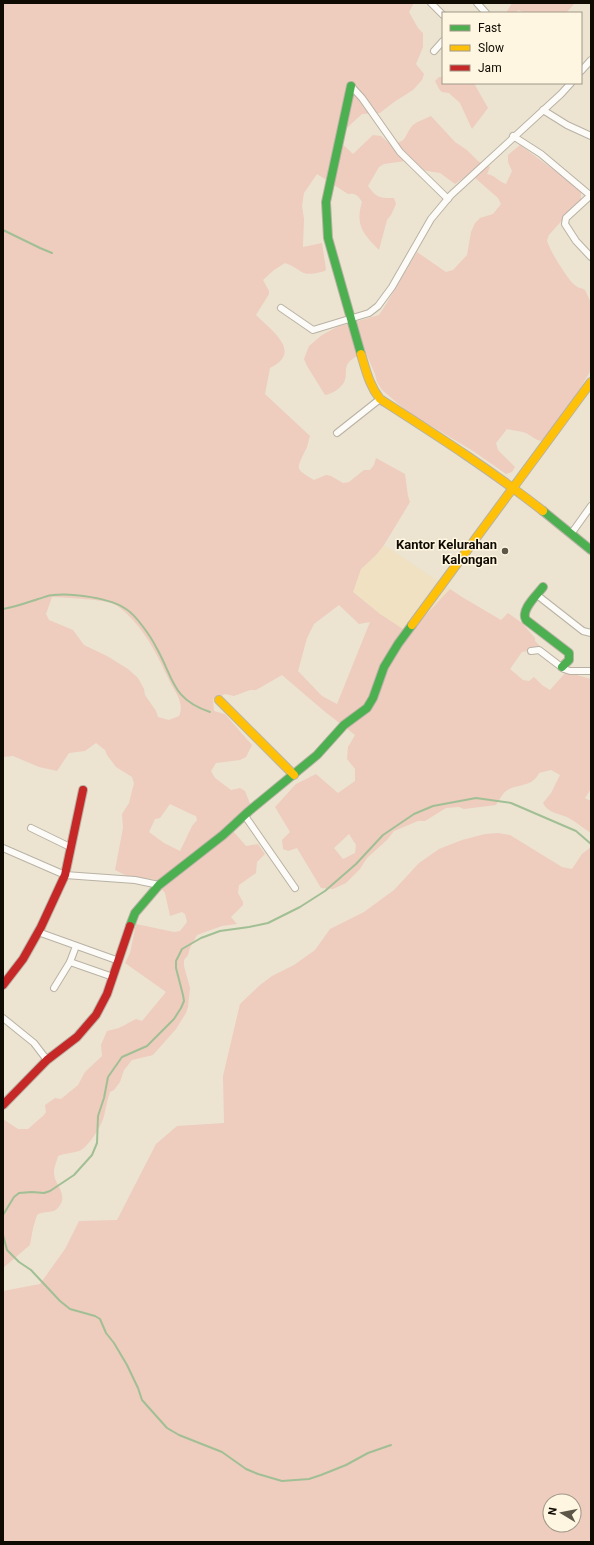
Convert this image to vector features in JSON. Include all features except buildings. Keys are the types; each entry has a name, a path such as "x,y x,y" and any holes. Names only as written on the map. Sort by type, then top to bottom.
{"street":[{"path":"431,3 442,14"},
{"path":"434,51 442,42"},
{"path":"582,70 590,63"},
{"path":"281,308 313,330 369,313 378,306 392,287 431,219 448,199 570,84"},
{"path":"351,86 362,98 400,152 448,199"},
{"path":"351,86 326,202 326,220 328,238 372,390 380,399 457,448 514,488 591,550"},
{"path":"543,110 567,125 591,136"},
{"path":"514,136 541,154 591,195 566,218 564,224 576,241 591,257"},
{"path":"3,1105 47,1060 77,1037 96,1015 107,994 135,913 159,886 223,835 317,756 344,725 367,708 373,698 384,667 398,644 591,382"},
{"path":"337,433 380,399"},
{"path":"571,534 591,506"},
{"path":"543,587 524,612 524,616 526,620 570,653 569,660 562,667"},
{"path":"537,595 583,631 591,633"},
{"path":"531,651 539,650 570,671 591,671"},
{"path":"219,700 294,775"},
{"path":"3,985 23,959 38,932 65,875 83,790"},
{"path":"244,816 295,888"},
{"path":"31,828 70,847"},
{"path":"3,848 65,875 135,880 159,886"},
{"path":"38,932 119,961"},
{"path":"54,988 70,962 76,946"},
{"path":"70,962 113,977"},
{"path":"3,1018 34,1043 47,1060"}],"shaded area":[{"path":"3,3 414,3 409,12 418,28 423,33 423,47 416,64 424,74 422,80 413,90 380,113 362,114 336,138 353,154 373,135 381,136 390,144 400,142 405,138 413,125 431,116 455,142 467,150 478,161 490,167 487,174 506,184 512,171 508,162 508,155 520,145 581,190 581,199 549,235 547,240 564,272 576,286 585,290 591,303 591,370 581,387 543,441 526,433 507,429 496,443 498,450 515,467 512,472 506,474 473,451 408,412 382,390 377,382 365,351 347,364 346,376 342,386 334,392 325,395 304,359 309,346 322,335 337,327 379,315 417,252 446,272 453,270 467,255 471,232 475,223 480,218 493,214 501,204 498,198 474,177 465,177 455,184 440,173 421,170 405,161 384,164 379,167 368,186 379,196 394,198 396,204 387,220 379,250 362,229 359,217 362,202 358,196 348,194 317,174 304,193 302,206 304,219 303,247 322,243 326,269 325,271 317,273 306,274 285,263 263,280 269,294 256,315 276,335 284,348 284,355 280,362 270,368 265,394 310,436 307,448 299,466 300,471 303,474 314,480 326,475 331,476 343,483 349,482 364,470 370,470 374,465 376,458 405,474 410,502 384,545 361,569 353,592 380,614 409,633 450,589 501,620 508,613 522,623 535,638 535,641 540,646 537,654 528,651 522,652 510,669 523,680 529,681 534,677 550,690 566,672 591,679 591,789 585,798 591,801 591,833 567,817 547,809 543,803 551,793 560,775 551,770 539,773 532,781 506,791 496,805 464,809 459,807 446,808 425,821 418,821 394,831 387,840 367,858 360,869 346,883 333,889 321,888 297,848 288,851 283,849 282,840 290,832 275,807 296,784 316,774 338,793 355,781 355,769 347,759 348,747 355,735 282,675 256,690 250,690 234,696 225,694 213,699 214,711 225,714 252,745 246,757 240,760 216,763 211,771 215,778 231,790 240,788 245,791 251,806 227,824 246,846 258,844 265,854 257,862 256,873 239,885 238,893 243,905 231,917 237,924 222,926 197,935 190,948 188,955 184,960 184,966 190,988 188,1007 176,1029 153,1055 132,1060 124,1070 120,1082 114,1090 110,1092 101,1125 86,1146 79,1151 58,1156 54,1168 54,1176 62,1194 61,1203 56,1210 37,1215 30,1245 3,1268 3,1119 18,1129 28,1129 44,1115 46,1112 45,1105 55,1098 61,1099 78,1085 85,1072 102,1056 101,1045 107,1031 119,1028 136,1019 142,1021 166,992 125,963 130,953 136,924 174,932 180,931 187,922 185,914 182,912 170,916 165,893 153,879 129,877 115,870 123,828 122,814 129,803 134,783 132,777 116,767 105,750 96,743 85,751 69,753 57,771 39,767 13,756 3,757","holes":["52,597 104,601 116,605 134,621 154,650 179,698 181,707 179,716 169,720 158,717 156,711 145,695 144,689 138,678 128,669 107,656 84,645 73,630 49,620 46,614","339,605 359,624 370,622 337,704 322,696 298,671 307,638 314,624","170,804 196,816 197,820 192,826 180,851 164,843 149,832 155,819 160,818","349,834 356,845 355,853 343,859 334,848"]},
{"path":"512,3 575,3 567,12 523,12 518,10 517,12 507,12"},
{"path":"439,77 442,77 442,84 476,84 488,108 472,129 460,103 449,93 442,92 435,81"},
{"path":"384,545 450,589 409,634 380,614 353,592 361,569"},
{"path":"498,833 510,835 562,867 572,869 582,854 591,847 591,1542 3,1542 3,1291 40,1284 65,1249 79,1221 117,1220 156,1144 177,1126 224,1123 223,1076 240,1004 272,976 294,965 315,950 330,929 364,912 394,890 419,863 439,849 462,840 485,834"}],"waterway":[{"path":"3,230 52,253"},
{"path":"3,609 49,595 91,597 119,605 130,612 147,632 162,658 175,686 181,694 197,707 210,712"},
{"path":"3,1215 14,1197 19,1193 44,1193 50,1191 74,1175 92,1155 97,1143 98,1116 104,1098 108,1077 122,1057 147,1046 174,1019 181,1008 184,1001 176,968 176,961 182,949 201,938 220,931 268,923 300,907 325,891 356,864 383,835 414,814 433,806 476,798 511,803 576,831 591,844"},
{"path":"3,1235 7,1250 19,1262 31,1270 60,1301 70,1309 95,1316 100,1319 106,1333 114,1343 127,1365 142,1400 167,1428 179,1435 222,1452 246,1469 282,1481 309,1479 346,1465 368,1453 391,1445"}],"traffic: fast":[{"path":"351,86 326,202 328,238 361,354"},
{"path":"543,511 591,550"},
{"path":"543,587 527,607 525,616 526,620 569,653 569,660 562,667"},
{"path":"130,926 135,913 159,885 223,835 249,811 317,755 344,725 367,708 373,698 384,667 412,625"}],"traffic: slow":[{"path":"361,354 370,383 380,399 483,467 543,511"},
{"path":"412,625 591,382"},
{"path":"219,700 294,775"}],"traffic: jam":[{"path":"3,985 23,959 41,927 65,875 83,790"},
{"path":"3,1105 47,1060 77,1037 96,1015 107,994 130,926"}],"place":[{"name":"Kantor Kelurahan Kalongan","path":"505,551"}]}
